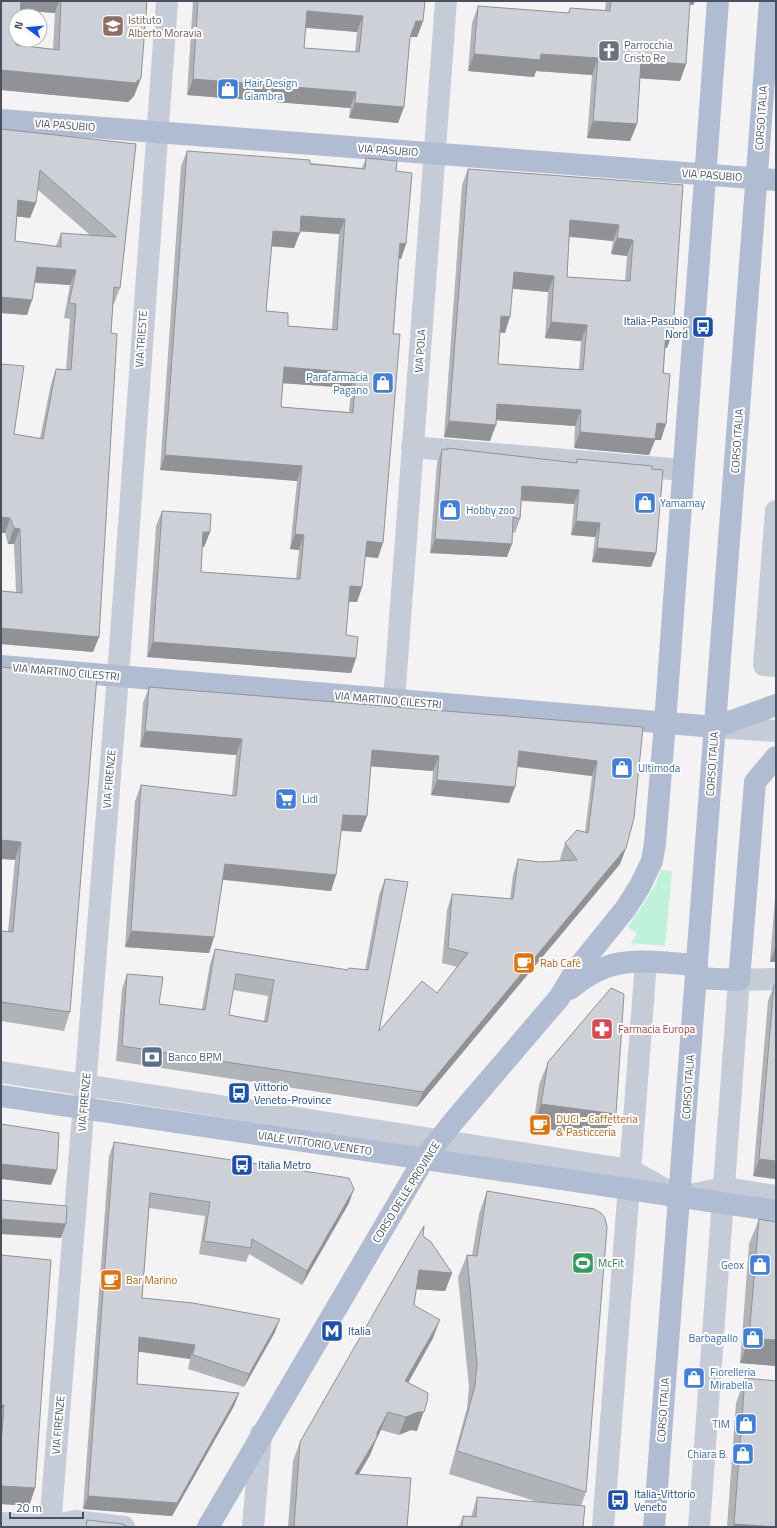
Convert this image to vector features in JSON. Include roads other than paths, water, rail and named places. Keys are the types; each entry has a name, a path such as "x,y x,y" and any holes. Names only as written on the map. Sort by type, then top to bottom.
{"main road":[{"path":"665,723 718,1"},
{"name":"CORSO ITALIA","path":"654,1527 715,727 766,179 770,1"},
{"name":"VIA PASUBIO","path":"1,120 766,179"},
{"name":"VIA MARTINO CILESTRI","path":"1,666 715,727"},
{"path":"715,727 776,705"},
{"name":"CORSO DELLE PROVINCE","path":"208,1527 424,1159 438,1140 559,998 576,970 626,908 640,886 652,861 655,843 665,723"},
{"path":"559,998 586,976 615,963 646,962 740,980 755,782 776,757"},
{"name":"VIALE VITTORIO VENETO","path":"1,1096 424,1159 629,1180 679,1197 724,1196 776,1211"}],"street":[{"name":"VIA TRIESTE","path":"118,676 166,1"},
{"name":"VIA POLA","path":"394,700 446,1"},
{"path":"412,447 683,470"},
{"path":"776,512 764,665 776,666"},
{"name":"VIA FIRENZE","path":"50,1527 118,676"},
{"name":"VIA MARTINO CILESTRI","path":"715,727 776,732"},
{"path":"603,1527 646,962"},
{"path":"699,1527 740,980 776,979"},
{"path":"1,1072 438,1140 629,1180"},
{"path":"724,1196 776,1196"},
{"path":"253,1527 262,1434"},
{"path":"1,1523 50,1527 75,1521 124,1527"}],"place":[{"name":"Istituto Alberto Moravia","path":"113,26"},
{"name":"Parrocchia Cristo Re","path":"609,51"},
{"name":"Hair Design Giambra","path":"228,89"},
{"name":"Italia-Pasubio Nord","path":"703,327"},
{"name":"Parafarmacia Pagano","path":"383,383"},
{"name":"Yamamay","path":"645,503"},
{"name":"Hobby zoo","path":"450,510"},
{"name":"Ultimoda","path":"622,768"},
{"name":"Lidl","path":"286,799"},
{"name":"Rab Cafè","path":"524,963"},
{"name":"Farmacia Europa","path":"602,1029"},
{"name":"Banco BPM","path":"152,1057"},
{"name":"Vittorio Veneto-Province","path":"239,1093"},
{"name":"DUCI - Caffetteria & Pasticceria","path":"540,1125"},
{"name":"Italia Metro","path":"242,1165"},
{"name":"McFit","path":"583,1263"},
{"name":"Geox","path":"760,1265"},
{"name":"Bar Marino","path":"111,1280"},
{"name":"Italia","path":"332,1331"},
{"name":"Barbagallo","path":"753,1338"},
{"name":"Fiorelleria Mirabella","path":"694,1378"},
{"name":"TIM","path":"746,1424"},
{"name":"Chiara B.","path":"743,1454"},
{"name":"Italia-Vittorio Veneto","path":"618,1500"}]}
